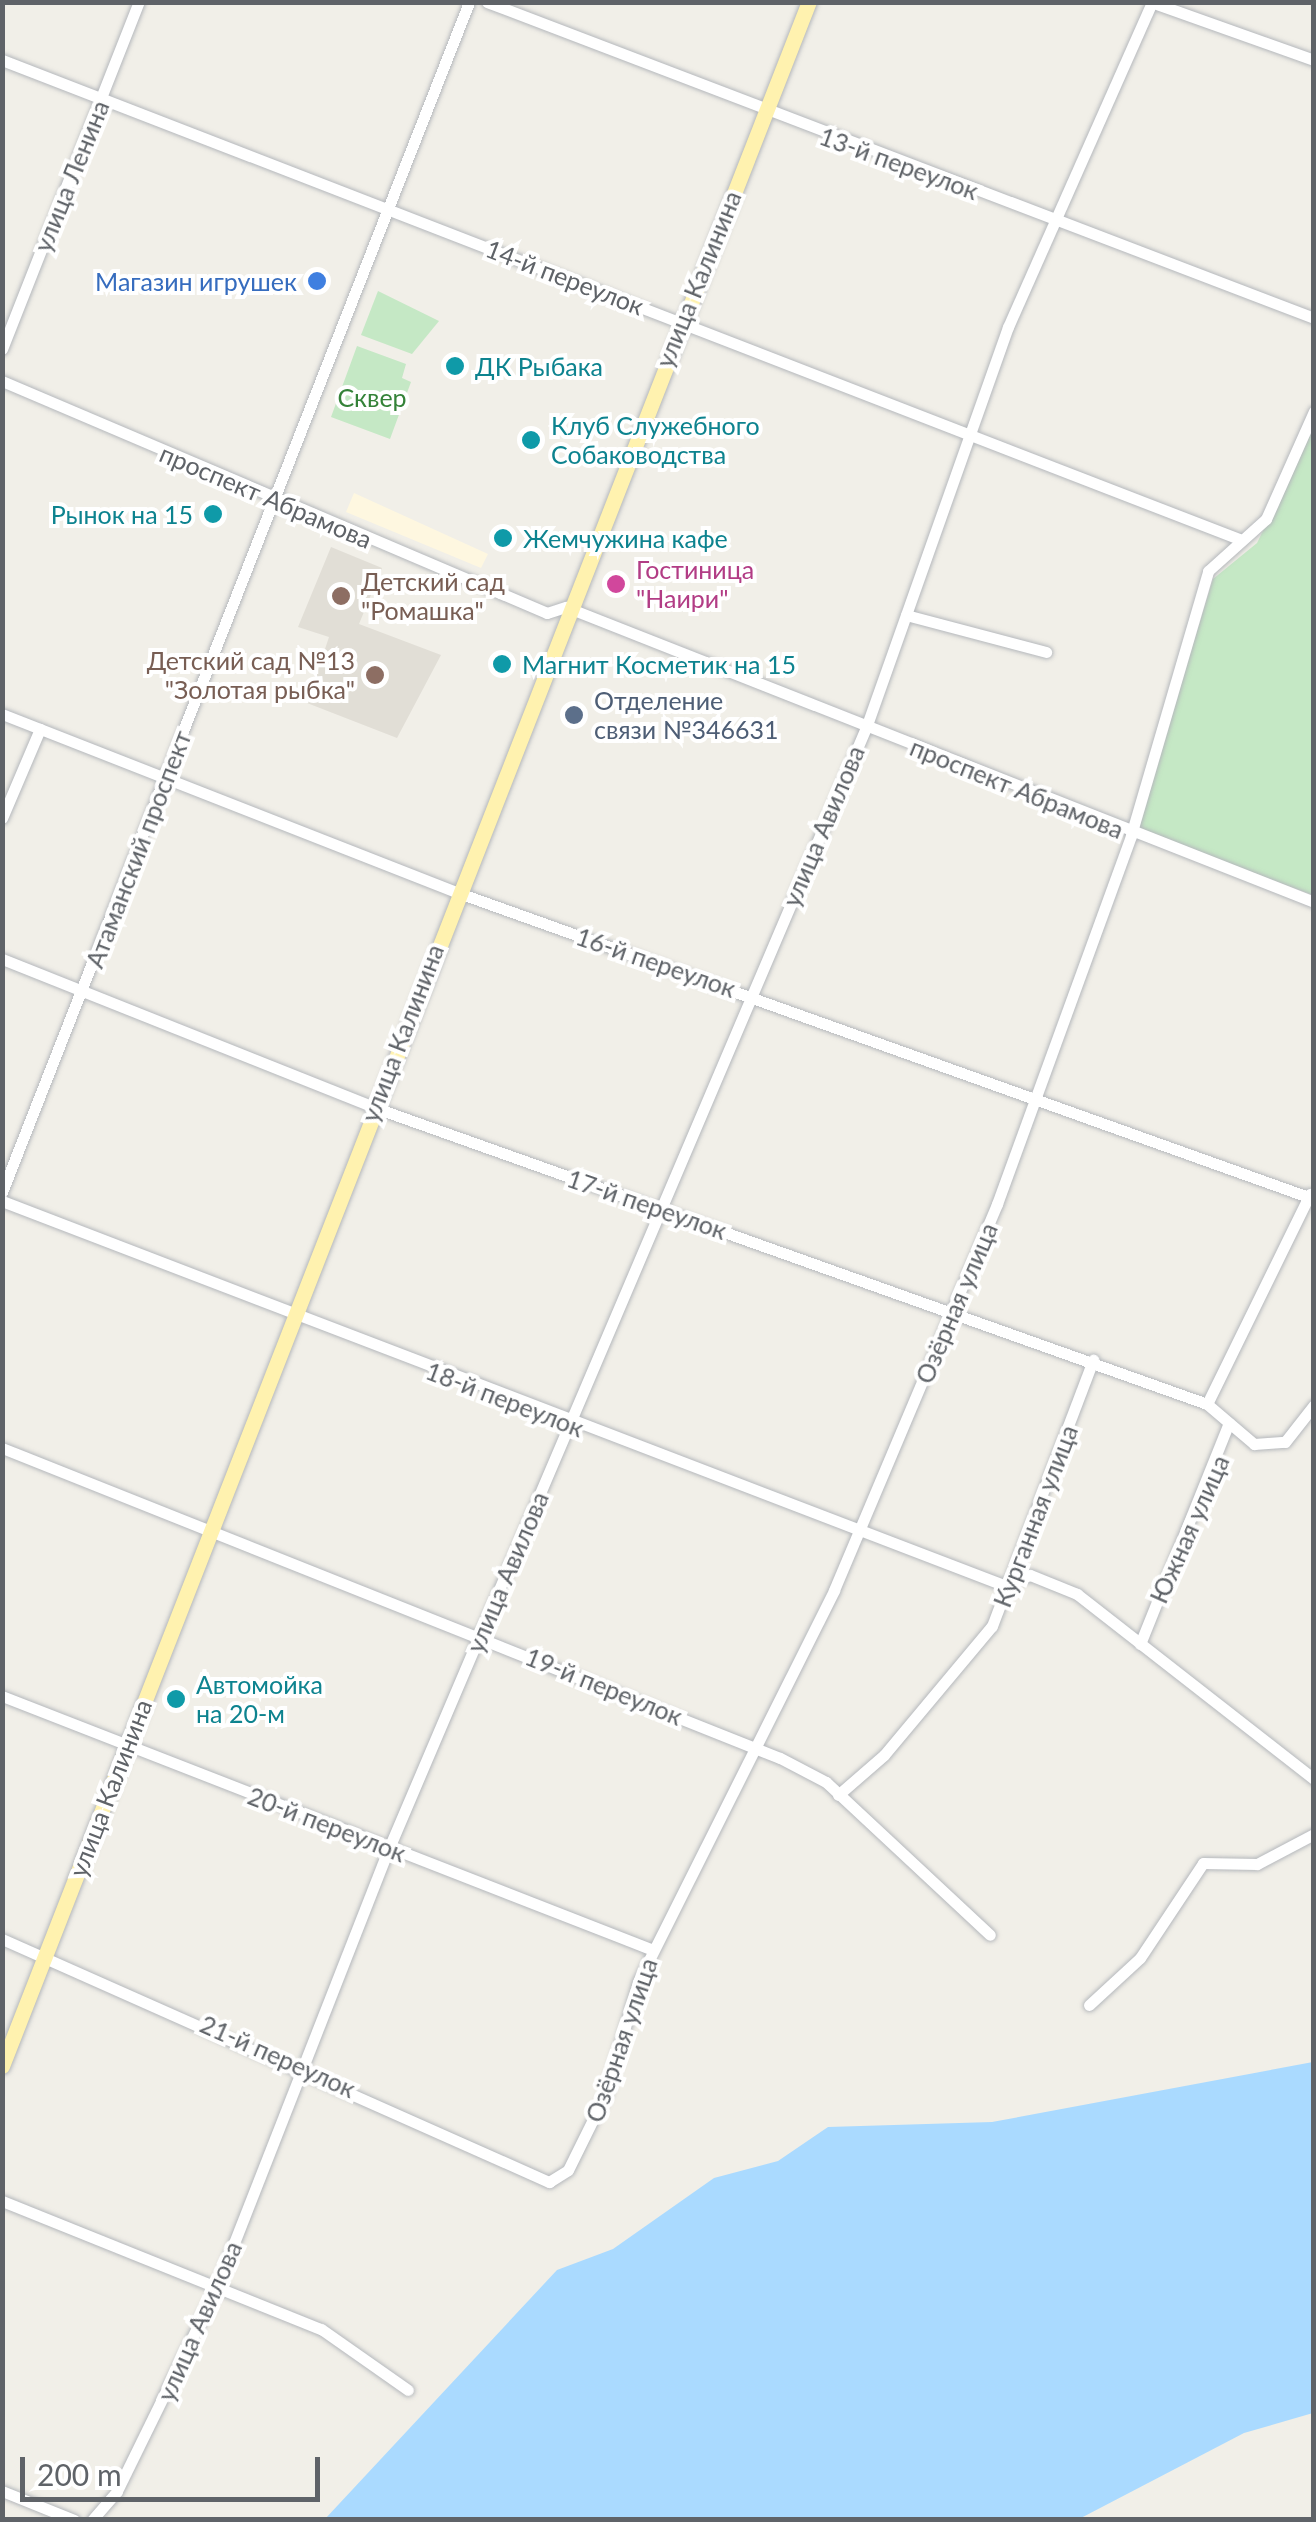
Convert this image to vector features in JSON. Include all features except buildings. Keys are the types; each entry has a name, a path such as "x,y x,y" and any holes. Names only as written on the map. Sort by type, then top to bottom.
{"main road":[{"name":"улица Калинина","path":"2,2066 566,608 810,2"}],"street":[{"name":"улица Ленина","path":"2,348 138,2"},
{"name":"Атаманский проспект","path":"2,1192 470,2"},
{"name":"13-й переулок","path":"487,2 1314,318"},
{"path":"1151,3 1314,60"},
{"name":"улица Авилова","path":"92,2520 124,2476 216,2288 389,1848 867,725 970,429 1052,218 1151,3"},
{"name":"14-й переулок","path":"2,60 389,211 970,429 1239,539"},
{"name":"проспект Абрамова","path":"2,381 274,501 547,613 566,608 867,725 1131,835 1314,902"},
{"name":"Озёрная улица","path":"549,2182 568,2170 594,2121 653,1950 858,1534 954,1312 1040,1095 1131,835 1208,570 1266,519 1292,476 1314,411"},
{"path":"906,616 1046,652"},
{"name":"16-й переулок","path":"2,714 456,892 1040,1095 1312,1195"},
{"path":"2,818 40,729"},
{"name":"17-й переулок","path":"2,959 373,1107 1093,1360 1206,1404 1225,1414 1254,1444 1285,1442 1314,1405"},
{"path":"1206,1404 1312,1195"},
{"name":"18-й переулок","path":"2,1202 858,1534 1012,1585 1055,1582 1314,1780"},
{"name":"Курганная улица","path":"838,1795 926,1707 1012,1585 1093,1360"},
{"name":"Южная улица","path":"1140,1644 1230,1439 1225,1414"},
{"name":"19-й переулок","path":"2,1448 752,1746 838,1795 990,1935"},
{"name":"20-й переулок","path":"2,1696 653,1950"},
{"path":"1088,2005 1140,1958 1203,1864 1257,1864 1314,1834"},
{"name":"21-й переулок","path":"2,1938 303,2065 549,2182"},
{"path":"2,2201 321,2329 408,2390"},
{"path":"2,2491 74,2520"}],"shaded area":[{"path":"354,493 488,554 481,568 346,512"},
{"name":"Детский сад №13 \"Золотая рыбка\"","path":"331,547 382,568 359,624 441,655 397,738 307,703 329,637 298,627"}],"green space":[{"path":"378,291 439,321 412,354 361,335"},
{"name":"Сквер","path":"357,346 406,364 402,378 411,382 390,439 331,417"},
{"path":"1313,429 1313,895 1136,830 1213,579 1257,543"}],"water":[{"path":"1313,2062 1313,2413 1244,2433 1079,2519 325,2519 557,2270 613,2249 714,2178 778,2161 828,2127 992,2122"}],"place":[{"name":"Магазин игрушек","path":"317,281"},
{"name":"ДК Рыбака","path":"455,366"},
{"name":"Клуб Служебного Собаководства","path":"531,440"},
{"name":"Рынок на 15","path":"213,514"},
{"name":"Жемчужина кафе","path":"503,538"},
{"name":"Гостиница \"Наири\"","path":"616,584"},
{"name":"Детский сад \"Ромашка\"","path":"341,596"},
{"name":"Магнит Косметик на 15","path":"502,664"},
{"name":"Детский сад №13 \"Золотая рыбка\"","path":"375,675"},
{"name":"Отделение связи №346631","path":"574,715"},
{"name":"Автомойка на 20-м","path":"176,1699"}]}
